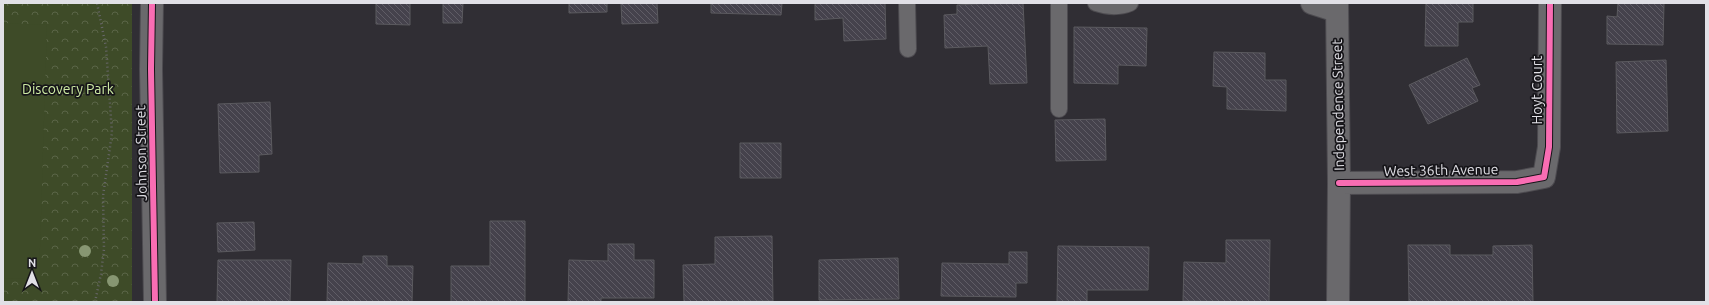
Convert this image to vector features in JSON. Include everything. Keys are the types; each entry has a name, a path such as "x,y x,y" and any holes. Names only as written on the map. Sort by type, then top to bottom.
{"street":[{"name":"Johnson Street","path":"152,3 151,69 155,302"},
{"path":"1312,3 1337,7"},
{"name":"Hoyt Court","path":"1544,177 1549,147 1550,3"},
{"name":"Independence Street","path":"1337,7 1339,184 1338,302"},
{"name":"West 36th Avenue","path":"1339,184 1517,182 1544,177"}],"lane":[{"path":"907,3 908,49"},
{"path":"1060,3 1060,109"},
{"path":"1096,3 1109,7 1123,6 1130,3"}],"path":[{"path":"95,302 102,274 104,250 103,196 112,133 106,48 97,3"}],"green space":[{"name":"Discovery Park","path":"3,3 132,3 132,302 3,302"},
{"path":"3,23 47,25 39,279 3,278"}],"building":[{"path":"376,3 410,3 410,25 376,24"},
{"path":"443,3 463,3 462,23 443,23"},
{"path":"569,3 607,3 607,12 569,13"},
{"path":"621,3 657,3 658,23 622,24"},
{"path":"711,3 782,3 781,15 711,13"},
{"path":"815,3 885,3 886,39 844,41 843,18 815,20"},
{"path":"1023,3 1027,83 990,84 988,46 945,48 944,15 957,14 957,5"},
{"path":"1426,3 1473,3 1473,22 1458,22 1458,46 1425,46"},
{"path":"1618,3 1664,3 1663,45 1607,44 1607,16 1617,17"},
{"path":"1074,27 1147,28 1146,66 1118,65 1118,84 1074,83"},
{"path":"1214,52 1265,53 1265,80 1286,80 1286,111 1227,109 1227,87 1213,86"},
{"path":"1467,58 1480,85 1472,88 1478,101 1428,124 1409,85"},
{"path":"1666,60 1668,131 1617,133 1616,62"},
{"path":"270,102 272,154 259,155 259,172 220,173 218,104"},
{"path":"1105,119 1106,160 1056,161 1055,120"},
{"path":"740,143 781,143 781,178 740,178"},
{"path":"490,221 525,221 525,302 451,302 451,266 490,266"},
{"path":"254,222 255,250 218,252 217,223"},
{"path":"772,236 773,301 684,302 683,265 715,264 715,237"},
{"path":"1226,240 1270,240 1269,302 1183,301 1184,262 1226,263"},
{"path":"608,244 634,244 634,260 654,260 654,298 601,298 601,302 568,302 569,260 608,261"},
{"path":"1408,245 1450,245 1450,255 1493,255 1493,246 1532,245 1533,302 1409,302"},
{"path":"1058,246 1149,247 1148,290 1087,290 1087,302 1057,302"},
{"path":"1009,252 1027,252 1027,283 1016,283 1016,297 941,296 942,263 1009,264"},
{"path":"363,256 387,256 387,266 413,266 412,302 327,302 328,263 363,264"},
{"path":"898,258 899,299 819,300 819,260"},
{"path":"218,260 291,260 290,302 217,302"}],"cycle path":[{"path":"152,3 151,69 155,302"},
{"path":"1339,183 1517,182 1544,177 1549,147 1550,3"}]}
